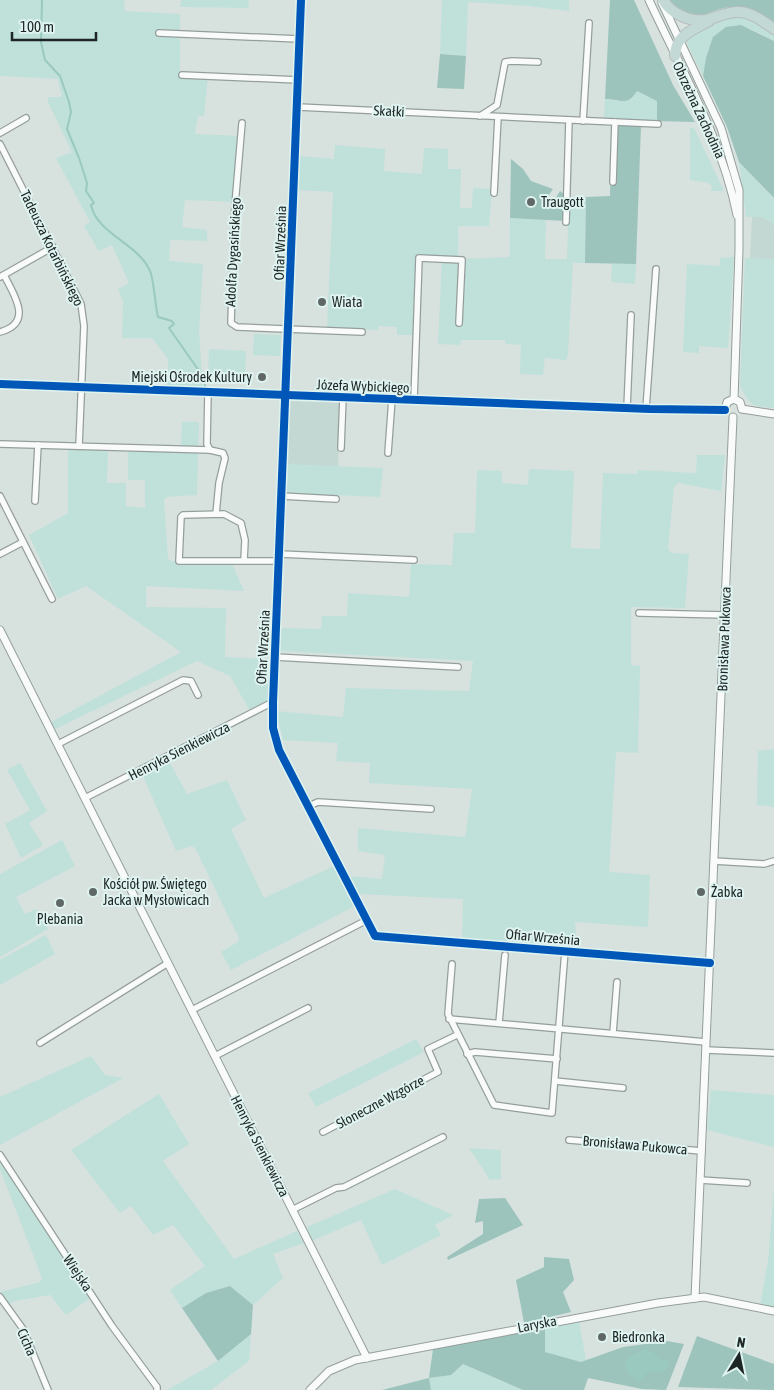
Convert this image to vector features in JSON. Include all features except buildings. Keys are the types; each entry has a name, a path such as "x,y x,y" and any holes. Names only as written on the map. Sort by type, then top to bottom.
{"highway":[{"path":"661,0 683,17 700,20 730,12 749,14 774,29"},
{"path":"675,56 679,40 683,35 717,16"}],"street":[{"name":"Ofiar Września","path":"300,0 298,107 273,702 273,728 279,750 375,936 381,939 710,963"},
{"name":"Obrzeżna Zachodnia","path":"648,0 713,135 728,175 739,225"},
{"name":"Obrzeżna Zachodnia","path":"661,0 721,128 739,190 734,399"},
{"path":"583,120 589,23"},
{"path":"158,33 299,39"},
{"path":"480,116 497,105 505,62 538,62"},
{"path":"182,75 298,80"},
{"name":"Skałki","path":"298,107 658,124"},
{"path":"494,193 498,116"},
{"path":"0,132 26,118"},
{"path":"566,222 569,120"},
{"path":"612,182 615,122"},
{"name":"Adolfa Dygasińskiego","path":"242,123 235,205 230,319 237,327 288,329"},
{"name":"Tadeusza Kotarbińskiego","path":"0,144 81,304 84,326 79,446"},
{"path":"0,332 13,326 20,315 18,303 2,276 53,247"},
{"name":"Józefa Wybickiego","path":"414,400 419,258 462,260 459,323"},
{"path":"646,409 656,269"},
{"path":"627,408 631,315"},
{"path":"288,329 362,332"},
{"name":"Józefa Wybickiego","path":"0,384 646,409 725,410"},
{"path":"208,392 207,444 210,450"},
{"name":"Józefa Wybickiego","path":"341,448 343,397"},
{"name":"Józefa Wybickiego","path":"388,453 392,399"},
{"path":"734,399 740,402 742,409 739,415 733,417 725,410 727,402 734,399"},
{"path":"742,409 774,414"},
{"name":"Bronisława Pukowca","path":"694,1298 733,417"},
{"path":"0,444 210,450 223,453 225,458 219,483 216,514"},
{"path":"36,501 38,445"},
{"path":"0,496 52,599"},
{"path":"281,496 336,499"},
{"path":"244,561 245,540 241,523 235,518 216,514 183,514 181,518 179,561 280,562"},
{"path":"0,554 23,542"},
{"path":"280,554 414,560"},
{"path":"639,613 725,615"},
{"name":"Henryka Sienkiewicza","path":"0,630 367,1358"},
{"name":"Ofiar Września","path":"275,657 458,667"},
{"path":"58,744 183,680 191,681 198,695"},
{"name":"Henryka Sienkiewicza","path":"85,798 273,702"},
{"path":"309,806 318,802 431,810"},
{"path":"714,862 764,864 774,861"},
{"path":"192,1010 367,920"},
{"path":"452,964 449,1019 494,1105 552,1113 565,951"},
{"path":"499,1023 505,955"},
{"path":"40,1043 168,963"},
{"path":"613,1034 617,982"},
{"path":"215,1056 308,1008"},
{"path":"449,1019 613,1034 774,1053"},
{"name":"Słoneczne Wzgórze","path":"323,1132 438,1072 428,1049 457,1035"},
{"path":"467,1054 475,1052 557,1059"},
{"path":"555,1081 623,1088"},
{"name":"Henryka Sienkiewicza","path":"292,1210 336,1188 344,1187 443,1137"},
{"name":"Bronisława Pukowca","path":"569,1140 702,1151"},
{"name":"Wiejska","path":"0,1154 112,1326 157,1387 157,1390"},
{"path":"700,1180 747,1183"},
{"name":"Cicha","path":"0,1297 23,1329 48,1390"},
{"name":"Laryska","path":"310,1390 323,1376 336,1367 367,1358 580,1316 694,1298 718,1299 774,1311"}],"shaded area":[{"path":"0,0 124,0 125,11 180,14 180,73 208,75 204,116 198,116 195,134 244,136 237,202 185,200 182,227 207,230 207,241 170,240 169,261 203,264 199,330 203,389 167,388 168,359 152,338 122,338 123,301 118,289 129,283 112,245 99,251 84,226 90,222 56,158 72,152 48,102 48,97 62,97 58,79 0,76"},
{"path":"181,0 248,0 249,8 180,7"},
{"path":"442,0 569,0 569,11 468,2 466,56 440,54"},
{"path":"610,0 634,0 673,85 695,122 657,121 657,101 637,91 627,101 605,99"},
{"path":"669,0 774,0 774,24 734,7 693,16 677,9"},
{"path":"736,16 755,22 774,34 774,41 749,28 706,58 703,76 685,39 713,23"},
{"path":"741,25 774,41 774,198 739,162 727,127 703,76 706,58 713,37 726,27"},
{"path":"440,54 466,56 464,89 437,88"},
{"path":"637,91 657,101 657,121 604,118 605,99 619,101 633,98"},
{"path":"612,125 641,126 636,264 585,263 586,197 610,196"},
{"path":"690,128 694,128 724,191 711,191 712,187 709,183 690,180"},
{"path":"335,145 385,149 384,171 422,174 424,148 448,149 448,169 461,169 460,208 472,208 473,188 492,189 489,226 458,226 458,259 510,257 510,218 546,220 545,259 567,259 569,198 586,197 585,263 573,263 568,354 566,360 545,358 543,375 520,374 521,345 505,344 505,340 461,340 460,345 438,344 442,257 417,256 414,335 397,335 397,327 378,326 378,330 327,328 333,192 297,190 299,156 334,159"},
{"path":"511,159 523,169 531,181 553,189 548,196 554,201 560,191 569,198 565,221 510,218"},
{"path":"739,162 774,199 774,225 763,217 746,217"},
{"path":"752,217 763,217 774,225 774,259 750,259"},
{"path":"734,257 728,348 699,346 699,353 683,352 687,264 720,266 720,258"},
{"path":"745,258 774,259 774,408 752,404 740,385"},
{"path":"612,264 636,264 635,284 611,282"},
{"path":"254,334 281,335 280,356 253,355"},
{"path":"209,349 246,351 245,376 208,374"},
{"path":"289,401 340,403 338,467 285,465"},
{"path":"182,422 199,422 197,495 167,497 164,500 168,559 172,561 232,564 244,591 146,586 146,607 226,608 225,657 270,659 270,700 250,711 230,676 197,661 55,729 51,722 181,652 86,586 58,599 29,535 68,513 68,450 108,450 107,483 126,483 126,506 145,508 145,480 128,480 128,452 178,448 181,444"},
{"path":"697,455 725,455 721,491 678,483 674,487 668,549 671,553 689,554 685,608 631,607 631,665 640,666 638,753 616,752 609,872 650,875 648,927 575,922 577,949 462,939 463,899 359,894 355,906 231,970 221,952 238,942 239,938 195,848 191,846 176,851 142,774 169,761 187,794 227,780 246,820 231,829 264,898 343,862 350,876 382,879 385,855 358,851 358,828 465,837 472,789 369,783 370,763 336,761 338,743 283,740 276,711 343,717 346,688 469,691 473,661 280,651 281,628 321,629 322,616 347,616 348,593 409,597 411,564 452,565 454,533 475,533 477,470 502,471 502,483 528,485 529,469 574,471 571,548 600,549 603,473 637,474 637,470 696,473"},
{"path":"286,464 383,468 380,497 285,493"},
{"path":"774,749 774,807 757,805 758,751"},
{"path":"20,763 47,811 29,823 43,845 21,858 5,824 30,810 7,770"},
{"path":"62,840 75,866 16,897 25,914 36,909 48,929 0,957 0,874"},
{"path":"46,935 55,954 0,985 0,960"},
{"path":"416,1039 424,1052 316,1107 308,1093"},
{"path":"91,1056 105,1075 123,1078 0,1145 0,1097"},
{"path":"711,1090 774,1095 774,1147 707,1130"},
{"path":"159,1094 189,1144 163,1161 234,1259 297,1231 304,1243 273,1254 283,1278 253,1305 230,1286 206,1293 182,1308 170,1290 205,1266 173,1225 153,1235 131,1206 120,1213 71,1150"},
{"path":"469,1148 501,1150 501,1179 490,1180"},
{"path":"1,1162 92,1297 66,1315 50,1295 15,1301 7,1305 0,1292 40,1282 42,1278 0,1169"},
{"path":"774,1188 774,1308 760,1306 768,1260"},
{"path":"395,1189 453,1215 435,1225 441,1235 382,1265 361,1220 311,1241 307,1227"},
{"path":"505,1198 523,1225 448,1260 447,1257 483,1234 483,1221 475,1223 479,1199"},
{"path":"544,1257 569,1259 574,1280 563,1292 571,1312 524,1323 516,1280 544,1267"},
{"path":"230,1286 253,1305 251,1334 218,1361 182,1308 206,1293"},
{"path":"579,1322 586,1360 581,1362 544,1352 545,1328"},
{"path":"545,1328 545,1352 581,1362 623,1347 667,1341 684,1344 666,1390 642,1389 588,1378 584,1390 523,1390 463,1364 451,1375 429,1378 433,1349"},
{"path":"251,1334 249,1361 211,1390 167,1390 218,1361"},
{"path":"697,1336 774,1364 774,1390 678,1387"},
{"path":"646,1349 653,1352 659,1359 667,1360 670,1363 664,1372 650,1371 639,1381 628,1374 625,1361 628,1357"},
{"path":"463,1364 523,1390 431,1390 429,1378 451,1375"},
{"path":"429,1378 431,1390 382,1390"}],"waterway":[{"path":"42,0 41,42 45,60 60,76 69,102 71,112 67,129 87,183 86,191 94,203 91,205 95,215 109,232 137,253 145,262 151,275 158,317 172,321 174,324 169,328 204,378 205,386"}],"cycle path":[{"path":"301,0 273,702 273,728 279,750 375,936 710,963"},
{"path":"0,384 650,409 725,410"}],"place":[{"name":"Traugott","path":"531,202"},
{"name":"Wiata","path":"322,302"},
{"name":"Miejski Ośrodek Kultury","path":"262,377"},
{"name":"Kościół pw. Świętego Jacka w Mysłowicach","path":"93,892"},
{"name":"Żabka","path":"701,892"},
{"name":"Plebania","path":"60,903"},
{"name":"Biedronka","path":"602,1337"}]}
